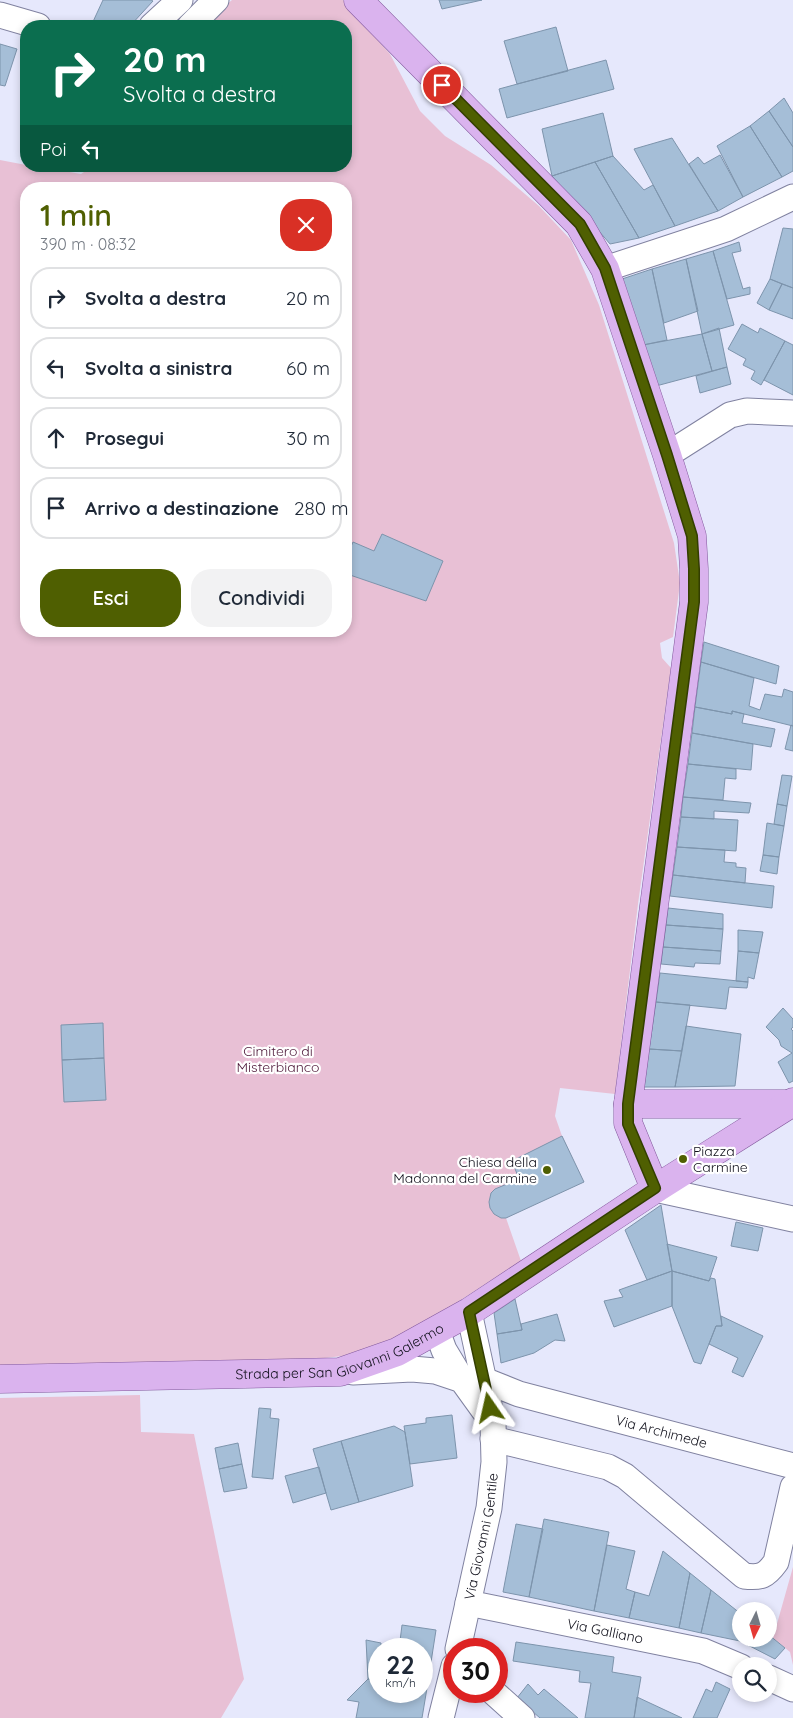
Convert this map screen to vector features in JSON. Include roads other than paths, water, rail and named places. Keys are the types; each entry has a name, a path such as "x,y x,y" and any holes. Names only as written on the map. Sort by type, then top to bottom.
{"main road":[{"path":"358,0 580,224 605,268 692,536 694,602 629,1097 628,1124 647,1194"},
{"path":"629,1097 792,1103"},
{"name":"Strada per San Giovanni Galermo","path":"0,1379 340,1372 397,1352 469,1312 647,1194 792,1103"}],"street":[{"path":"158,20 180,0"},
{"path":"196,20 216,0"},
{"path":"0,15 20,21"},
{"path":"605,268 726,229 793,197"},
{"path":"667,455 730,414 747,411 793,413"},
{"path":"647,1194 791,1213"},
{"path":"469,1312 473,1380 493,1431"},
{"path":"436,1331 444,1350 473,1380"},
{"name":"Via Archimede","path":"340,1372 412,1369 435,1371 793,1466"},
{"path":"493,1431 506,1403 524,1395"},
{"path":"493,1431 608,1467 625,1476 744,1576 759,1577 769,1572 776,1562 793,1486"},
{"name":"Via Giovanni Gentile","path":"460,1638 489,1508 494,1462 493,1431"},
{"name":"Via Galliano","path":"468,1603 703,1651 732,1663"},
{"path":"777,1682 793,1689"},
{"path":"441,1718 445,1703"},
{"path":"505,1703 522,1718"}],"place":[{"name":"Piazza Carmine","path":"683,1159"},
{"name":"Chiesa della Madonna del Carmine","path":"547,1170"}],"park label":[{"name":"Cimitero di Misterbianco","path":"278,1060"}]}
